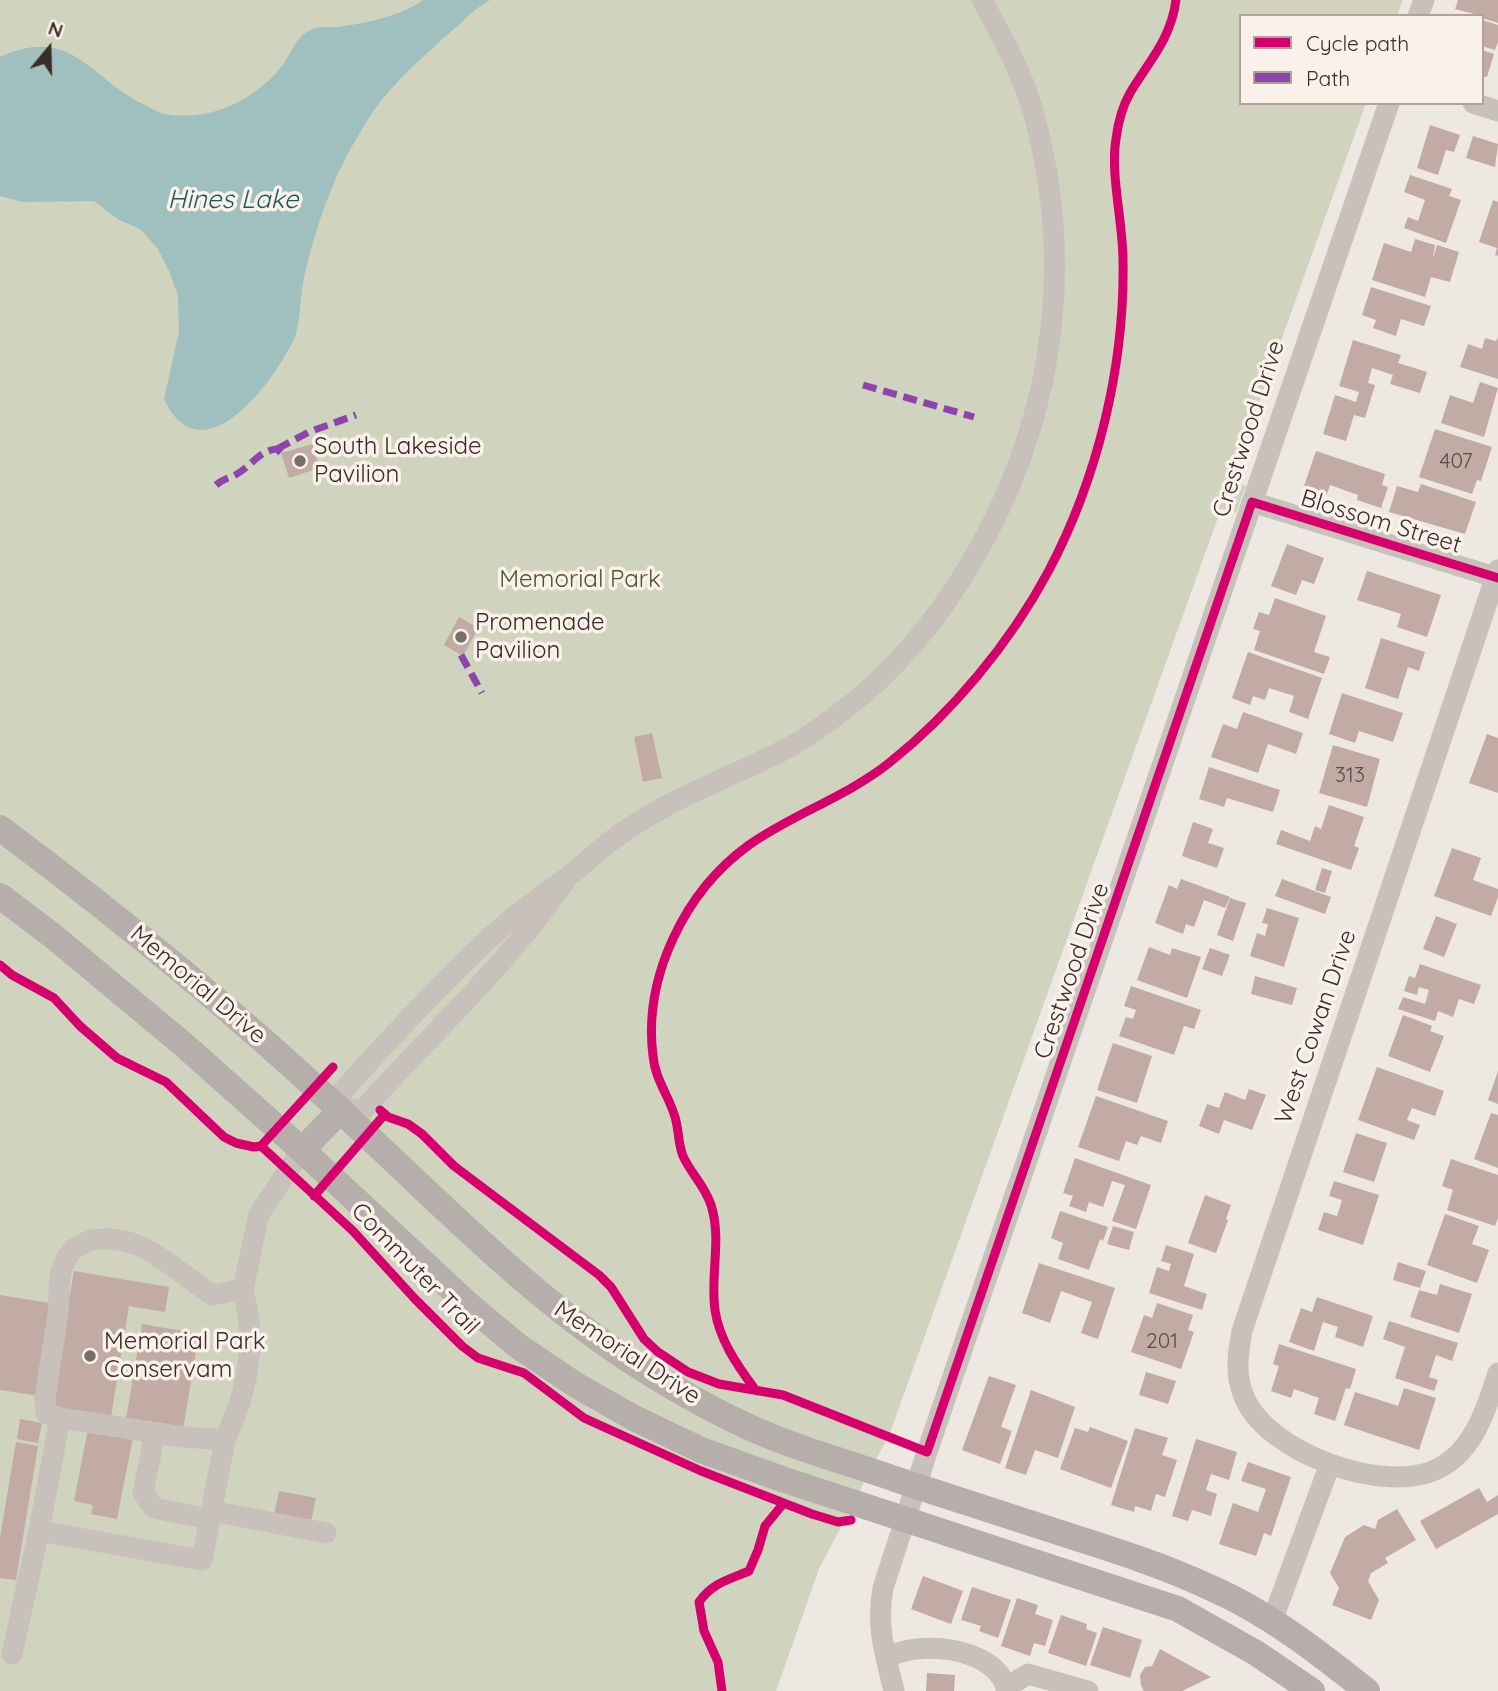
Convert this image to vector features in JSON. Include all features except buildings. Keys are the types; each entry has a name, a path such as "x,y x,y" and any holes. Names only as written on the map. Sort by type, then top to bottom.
{"main road":[{"name":"Memorial Drive","path":"0,828 93,898 217,999 556,1308 656,1377 719,1413 793,1445 1150,1562 1213,1588 1272,1621 1367,1691"},
{"name":"Memorial Drive","path":"0,896 110,983 302,1150 470,1306 518,1346 576,1385 632,1417 701,1450 1178,1609 1256,1653 1312,1691"},
{"path":"302,1150 341,1110"},
{"path":"1178,1609 1204,1607 1250,1630 1263,1628 1272,1621"}],"street":[{"path":"341,1110 341,1093 456,972 525,907 568,877 609,842 653,814 788,748 859,698 906,652 937,614 975,557 1011,488 1032,425 1050,347 1055,276 1049,191 1032,108 982,0"},
{"name":"Crestwood Drive","path":"894,1691 880,1629 879,1611 883,1588 1388,105"},
{"path":"1479,105 1498,111"},
{"name":"Blossom Street","path":"1252,502 1497,575"},
{"name":"West Cowan Drive","path":"1497,575 1242,1331 1237,1364 1243,1395 1258,1420 1290,1446 1330,1464 1364,1475 1398,1479 1441,1468 1463,1450 1475,1433 1498,1373"},
{"path":"39,1531 202,1560 225,1440 240,1403 250,1348 249,1320 243,1289 259,1214 302,1150"},
{"path":"225,1440 155,1433 60,1418 46,1413 45,1399 61,1271 70,1253 80,1245 116,1238 150,1251 212,1295 243,1289"},
{"path":"12,1654 60,1418"},
{"path":"155,1433 143,1493 154,1508 326,1533"},
{"path":"1272,1621 1330,1464"},
{"path":"886,1657 915,1648 940,1648 959,1652 988,1664 999,1672 1007,1689 1028,1674 1088,1691"}],"green space":[{"name":"Memorial Park","path":"0,0 1403,0 1398,14 1239,14 1239,105 1365,105 1231,481 1246,486 1236,513 1221,509 890,1433 819,1569 776,1691 0,1691"}],"water":[{"name":"Hines Lake","path":"423,0 490,0 476,9 401,78 379,103 359,134 342,165 316,232 303,283 294,340 273,375 244,408 228,421 211,429 194,429 178,420 164,399 179,332 178,296 158,249 140,229 119,220 94,201 23,202 0,196 0,57 24,49 44,47 62,50 77,57 122,92 156,111 182,116 198,115 230,106 258,89 282,66 299,39 309,31 319,27 353,25 385,18"}],"marked path":[{"path":"863,385 974,417"},
{"path":"277,449 309,432 356,415"},
{"path":"216,485 242,471 266,452 277,449 281,453"},
{"path":"461,655 482,693"}],"cycle path":[{"path":"754,1388 720,1331 714,1297 716,1231 711,1205 683,1156 675,1117 654,1064 652,1026 662,967 673,938 688,911 726,864 766,834 872,775 912,743 957,699 998,650 1048,572 1066,536 1094,460 1113,380 1119,340 1123,260 1115,167 1119,121 1130,93 1164,38 1176,0"},
{"path":"380,1110 388,1117 408,1124 422,1134 454,1166 599,1275 611,1287 644,1339 688,1372 719,1384 783,1395 927,1452 1252,502 1498,578"},
{"name":"Commuter Trail","path":"0,965 12,975 54,998 80,1026 117,1058 166,1082 224,1137 236,1143 261,1146 353,1231 415,1299 462,1346 478,1358 524,1373 584,1418 701,1471 812,1514 838,1522 851,1520"},
{"path":"261,1146 333,1067"},
{"path":"314,1196 385,1114"},
{"path":"722,1691 718,1662 704,1631 699,1602 715,1586 749,1571 765,1526 783,1504"}],"place":[{"name":"South Lakeside Pavilion","path":"300,461"},
{"name":"Promenade Pavilion","path":"461,637"},
{"name":"Memorial Park Conservam","path":"90,1356"}]}
